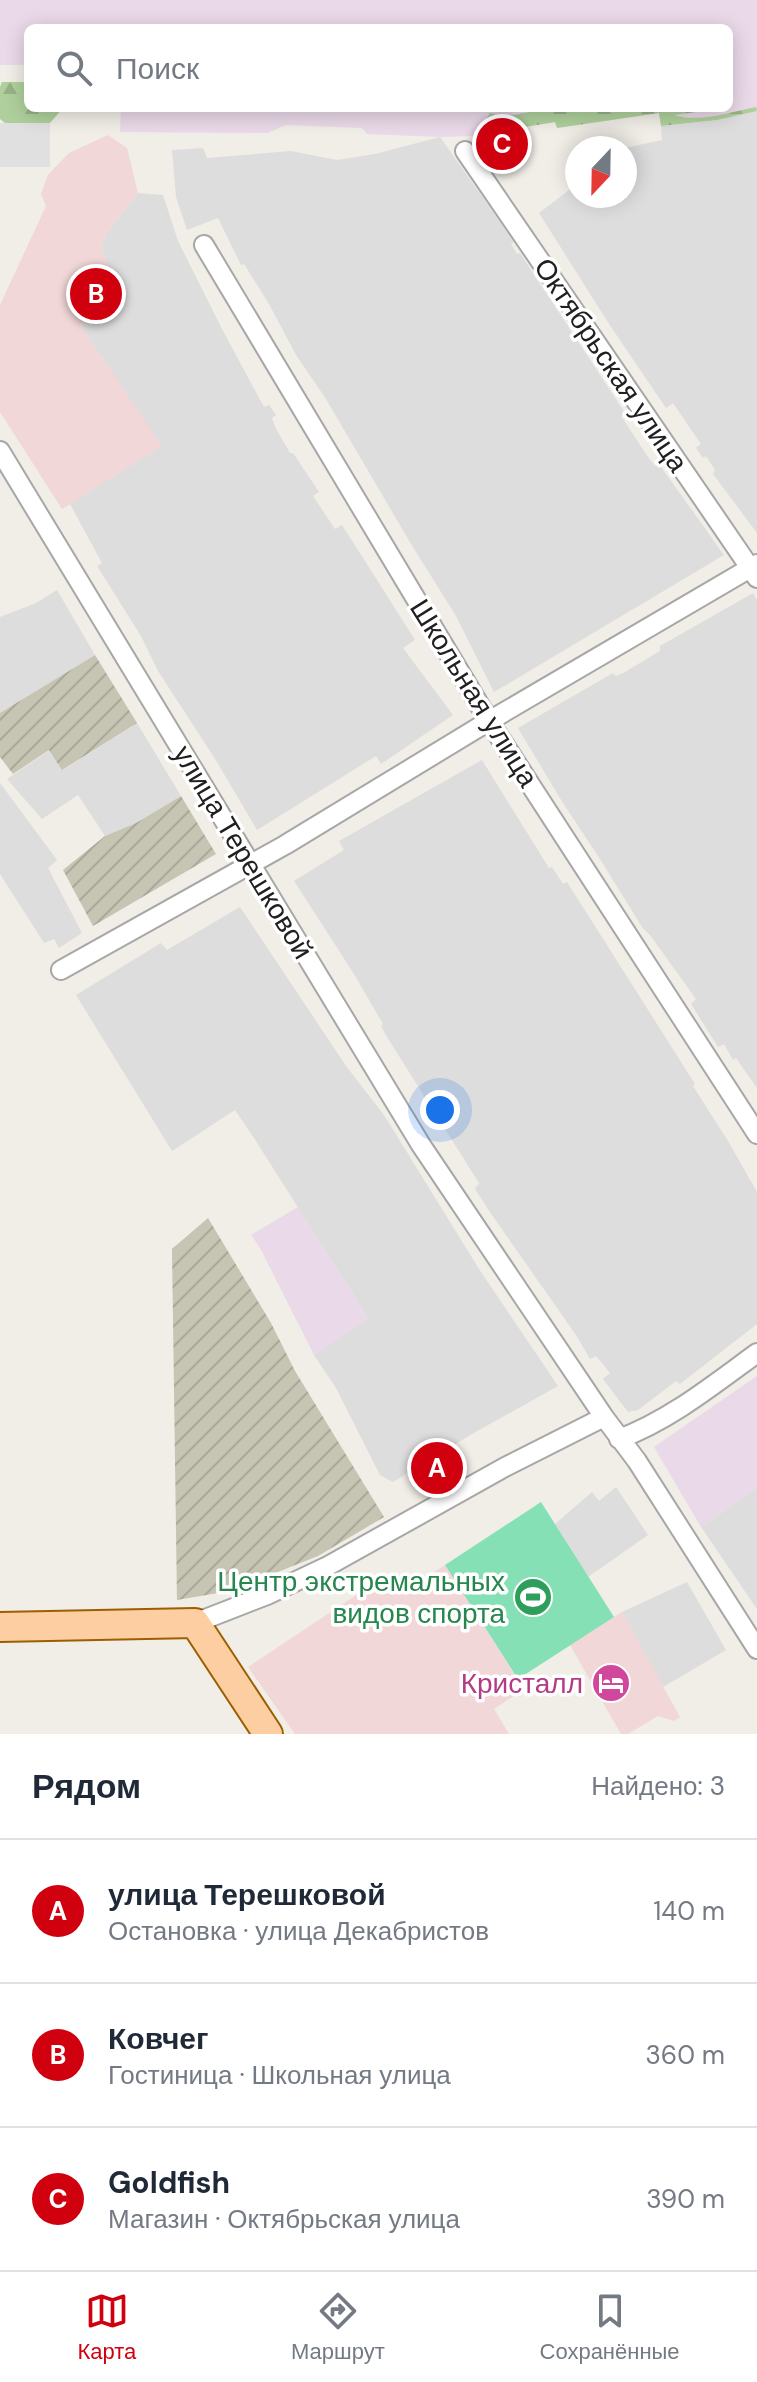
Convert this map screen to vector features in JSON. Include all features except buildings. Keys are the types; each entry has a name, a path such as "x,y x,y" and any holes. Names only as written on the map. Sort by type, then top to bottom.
{"main road":[{"path":"0,1627 195,1623 268,1734"}],"street":[{"name":"Октябрьская улица","path":"465,151 755,571"},
{"name":"Школьная улица","path":"204,245 489,721 757,1134"},
{"name":"улица Терешковой","path":"0,451 421,1145 619,1439 637,1461 757,1649"},
{"path":"61,970 250,864 489,721 755,571"},
{"path":"619,1439 645,1429 677,1410 757,1353"},
{"path":"195,1623 267,1595 326,1567 505,1467 604,1417"}],"shaded area":[{"path":"0,0 757,0 757,111 717,120 661,126 659,113 557,128 555,122 472,136 367,134 362,128 286,125 267,133 120,132 121,112 733,112 733,24 24,24 24,65 0,65"},
{"path":"757,111 757,533 713,474 715,470 706,456 703,458 696,448 701,444 673,403 666,408 539,213 565,193 565,208 637,208 637,145 662,140 661,126 717,120"},
{"path":"0,123 50,123 50,167 0,167"},
{"path":"108,135 127,148 138,193 108,231 101,246 108,266 127,294 81,326 162,446 62,509 0,412 0,305 46,206 41,194 48,175 69,153"},
{"path":"440,137 514,242 511,244 517,254 520,253 625,413 621,416 648,457 655,466 659,464 724,555 494,692 456,616 326,399 296,355 269,304 244,264 241,265 218,218 187,230 176,197 172,150 203,148 207,158 291,151 337,160 375,154"},
{"path":"138,193 163,195 178,241 222,329 264,407 269,405 276,415 272,418 275,427 290,453 293,453 319,492 313,496 335,529 342,525 415,640 403,648 453,715 381,764 376,756 257,830 97,566 102,563 70,504 161,446 81,326 127,294 108,266 101,246 108,231"},
{"path":"57,590 95,655 0,713 0,617 36,603"},
{"path":"753,593 757,600 757,1088 736,1058 733,1060 724,1044 718,1047 691,1004 696,999 642,927 518,728 613,673 616,676 625,672 660,651 660,646"},
{"path":"95,655 137,723 62,770 49,750 13,774 0,757 0,713"},
{"path":"137,723 181,796 136,823 105,836 78,795 42,819 7,779 50,750 63,770"},
{"path":"482,760 549,868 552,867 563,884 567,882 695,1084 693,1086 757,1192 757,1324 680,1384 676,1381 638,1410 628,1412 603,1379 610,1373 596,1356 590,1359 475,1189 479,1183 387,1037 381,1026 383,1024 354,974 294,881 344,850 339,841"},
{"path":"0,783 57,860 48,868 82,933 59,948 54,939 44,943 0,874"},
{"path":"181,796 216,854 93,926 63,870 105,836 136,823"},
{"path":"240,907 346,1066 384,1115 479,1269 558,1386 393,1482 380,1475 336,1388 314,1355 368,1318 254,1138 235,1110 172,1151 76,995 161,943 167,950"},
{"path":"298,1207 368,1318 314,1355 251,1235"},
{"path":"208,1218 271,1323 295,1371 384,1517 318,1556 230,1591 177,1600 172,1249"},
{"path":"757,1376 757,1488 701,1527 654,1447"},
{"path":"616,1487 648,1535 588,1577 555,1524 592,1492 599,1501"},
{"path":"757,1488 757,1609 701,1527"},
{"path":"445,1565 524,1689 494,1709 509,1734 295,1734 248,1667 391,1572 405,1591"},
{"path":"687,1582 726,1650 663,1687 622,1612"},
{"path":"622,1612 680,1717 674,1721 658,1716 628,1734 621,1734 570,1645"}],"green space":[{"path":"2,82 24,82 24,112 60,112 50,123 5,123 0,119"},
{"path":"756,107 757,111 717,120 661,126 659,113 557,128 555,122 489,133 483,125 490,113 504,117 529,112 696,112 674,115 694,118"},
{"name":"Центр экстремальных видов спорта","path":"541,1502 614,1617 518,1679 445,1565"}],"place":[{"name":"Goldfish","path":"502,144"},
{"name":"Ковчег","path":"96,294"},
{"name":"улица Терешковой","path":"437,1468"},
{"name":"Центр экстремальных видов спорта","path":"533,1597"},
{"name":"Кристалл","path":"611,1683"}]}
